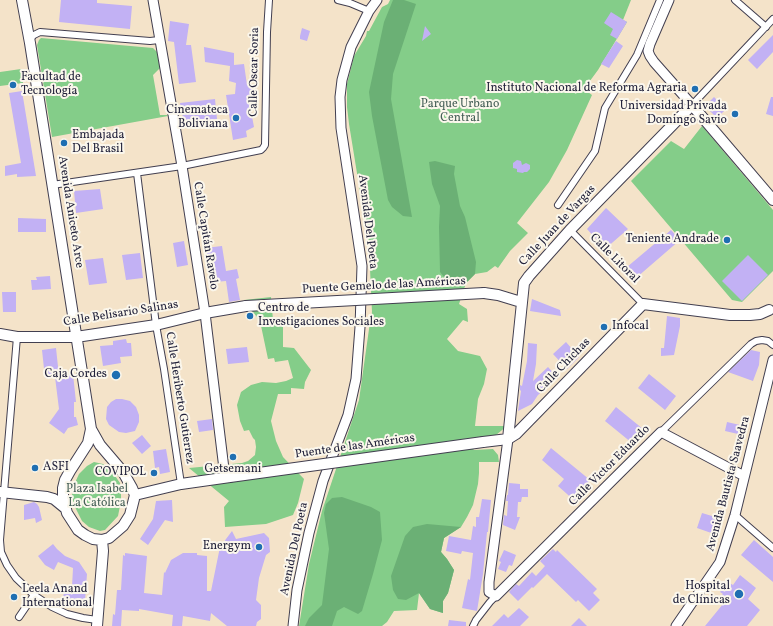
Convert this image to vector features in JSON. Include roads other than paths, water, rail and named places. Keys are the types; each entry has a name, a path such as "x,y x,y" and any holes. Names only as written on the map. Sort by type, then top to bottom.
{"main road":[{"name":"Avenida Aniceto Arce","path":"22,0 91,429 100,445 123,472 135,495"},
{"name":"Calle Capitán Ravelo","path":"152,0 182,166 205,313 228,477"},
{"name":"Avenida Del Poeta","path":"369,11 372,0"},
{"name":"Avenida Del Poeta","path":"293,626 297,590 309,533 323,481 348,415 356,379 360,327 362,266 341,128 340,97 342,80 351,47 369,11 377,0"},
{"path":"669,0 650,44 648,51 650,56 773,200"},
{"name":"Calle Juan de Vargas","path":"496,596 491,594 489,589 508,439 524,283 570,230 692,105"},
{"name":"Puente Gemelo de las Américas","path":"246,306 484,293 498,295 521,302"},
{"path":"643,304 730,315 760,314 769,310"},
{"name":"Calle Chichas","path":"508,439 516,434 643,304"},
{"name":"Calle Belisario Salinas","path":"0,334 17,337 76,337 156,324 246,306"},
{"path":"0,339 17,337"},
{"name":"Avenida Bautista Saavedra","path":"676,626 717,569 720,562 735,515 744,476 770,382 773,360"},
{"name":"Avenida Aniceto Arce","path":"91,429 88,443 65,480 63,498 65,508 72,522 82,533 92,539 102,540"},
{"path":"661,432 744,476"},
{"name":"Calle Victor Eduardo","path":"496,596 661,432"},
{"name":"Puente de las Américas","path":"135,495 181,484 508,439"},
{"path":"47,497 56,491 65,480"},
{"path":"2,492 47,497 54,499 65,508"},
{"path":"97,623 103,551 102,540 109,538 123,526 130,515 135,495"}],"street":[{"name":"Calle Oscar Soria","path":"182,166 260,150 265,145 269,0"},
{"path":"338,0 369,11"},
{"path":"558,205 595,151 605,108 637,55 660,0"},
{"path":"735,0 766,26"},
{"name":"Calle Juan de Vargas","path":"692,105 773,19"},
{"path":"29,40 40,32 150,41 159,40"},
{"path":"52,185 182,166"},
{"name":"Calle Heriberto Gutierrez","path":"137,173 156,324 181,484"},
{"name":"Calle Litoral","path":"570,230 643,304"},
{"path":"17,337 2,492 1,552 7,566 16,578 34,595 52,607 67,614 97,623"},
{"name":"Calle Victor Eduardo","path":"661,432 752,344 756,341 762,340 768,341 773,345"},
{"path":"735,515 773,548"},
{"path":"18,617 34,595"},
{"name":"Calle Victor Eduardo","path":"473,626 476,620 496,596"}],"place":[{"name":"Facultad de Tecnología","path":"13,85"},
{"name":"Instituto Nacional de Reforma Agraria","path":"695,89"},
{"name":"Universidad Privada Domingo Savio","path":"735,114"},
{"name":"Cinemateca Boliviana","path":"236,118"},
{"name":"Embajada Del Brasil","path":"64,143"},
{"name":"Teniente Andrade","path":"727,240"},
{"name":"Centro de Investigaciones Sociales","path":"250,316"},
{"name":"Infocal","path":"604,327"},
{"name":"Caja Cordes","path":"116,375"},
{"name":"Getsemani","path":"233,457"},
{"name":"ASFI","path":"35,468"},
{"name":"COVIPOL","path":"154,473"},
{"name":"Energym","path":"259,547"},
{"name":"Hospital de Clínicas","path":"739,594"},
{"name":"Leela Anand International","path":"14,597"}],"park label":[{"name":"Parque Urbano Central","path":"460,112"},
{"name":"Plaza Isabel La Católica","path":"97,497"}]}
